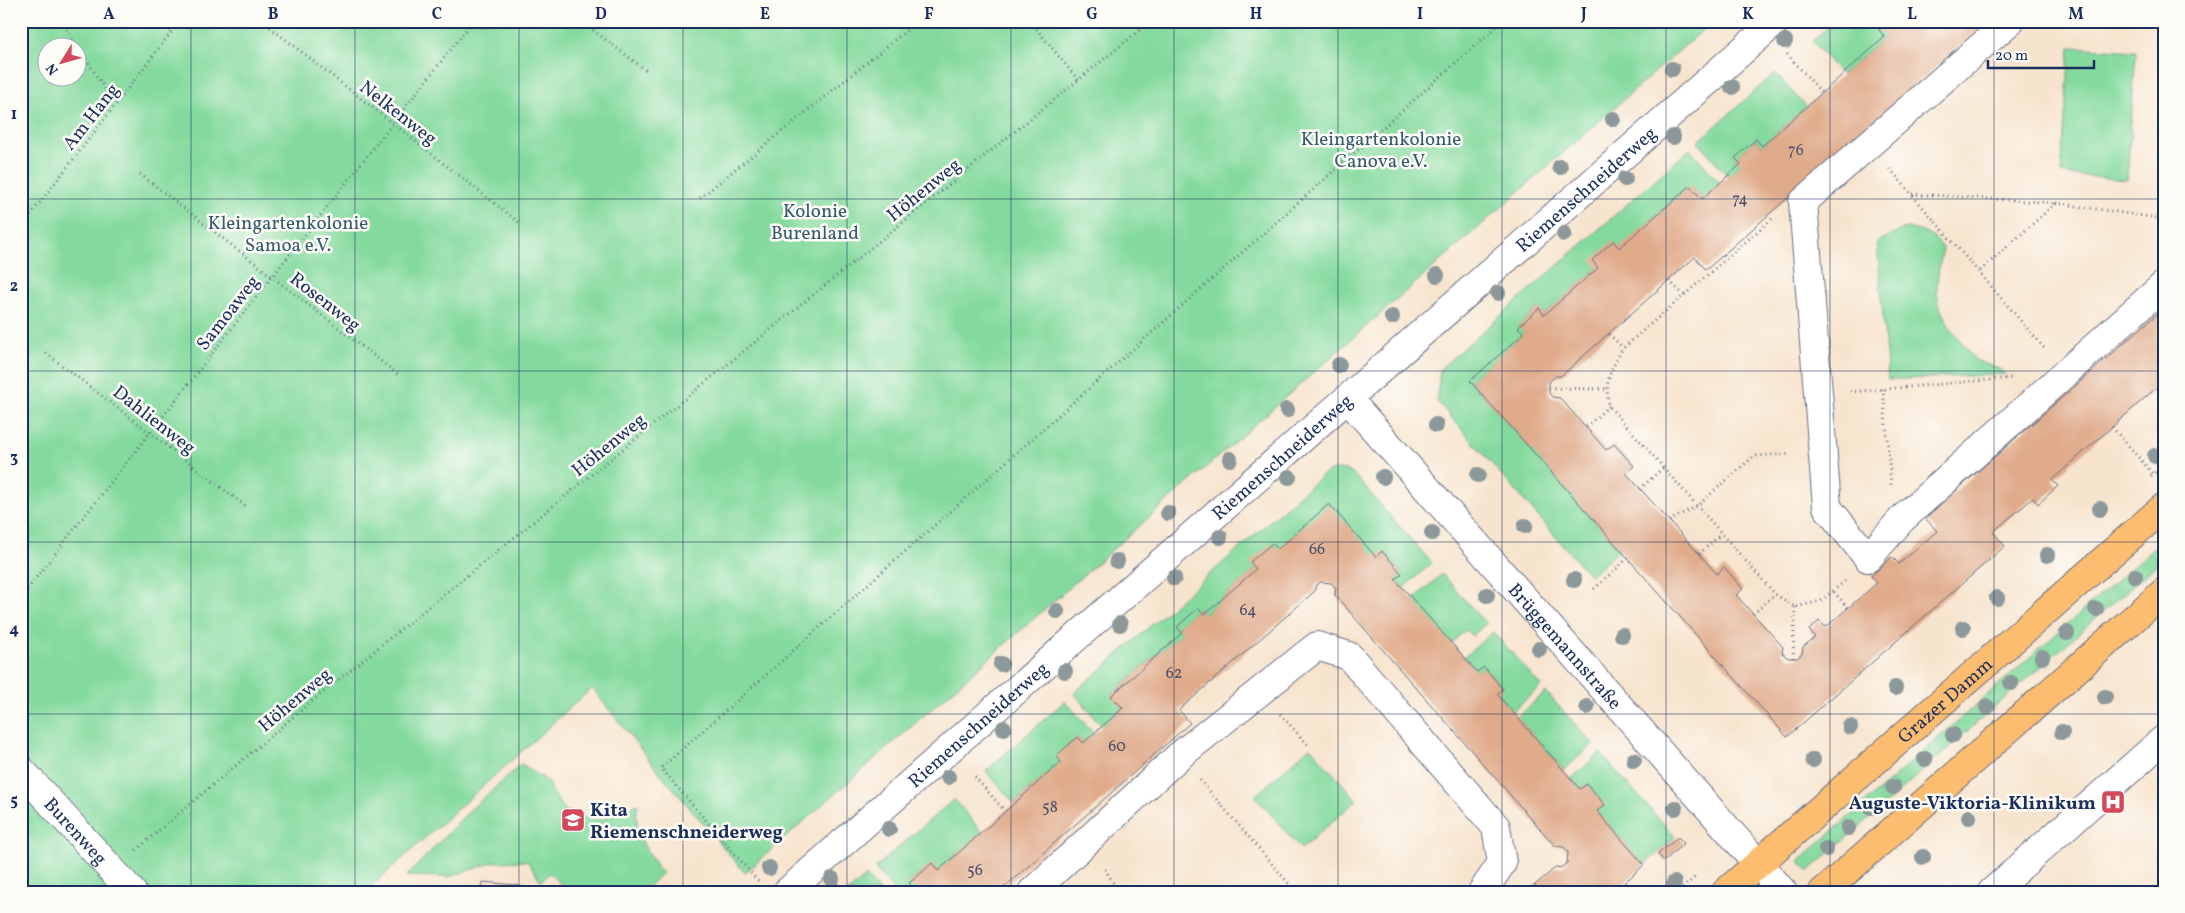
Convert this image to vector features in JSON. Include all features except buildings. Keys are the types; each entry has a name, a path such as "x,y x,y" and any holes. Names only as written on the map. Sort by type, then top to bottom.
{"main road":[{"name":"Grazer Damm","path":"1726,892 2164,507"},
{"path":"1823,892 2164,592"}],"street":[{"path":"2010,21 1803,202 1827,507 1868,558 1902,519 2164,285"},
{"name":"Riemenschneiderweg","path":"787,892 1772,23"},
{"name":"Brüggemannstraße","path":"1348,399 1783,892"},
{"path":"1032,892 1179,756 1317,646 1349,656 1496,827 1502,863 1482,892"},
{"path":"1992,892 2164,739"},
{"name":"Burenweg","path":"21,770 132,892"}],"path":[{"path":"61,21 116,104"},
{"name":"Am Hang","path":"21,227 180,21"},
{"name":"Nelkenweg","path":"262,21 521,224"},
{"name":"Samoaweg","path":"21,597 473,21"},
{"path":"581,21 647,72"},
{"path":"700,198 918,21"},
{"path":"1030,21 1079,81"},
{"name":"Höhenweg","path":"112,870 305,707 1151,21"},
{"path":"759,883 661,768 1503,21"},
{"path":"1785,51 1822,93"},
{"path":"1869,144 2066,374"},
{"name":"Rosenweg","path":"140,174 400,376"},
{"path":"1911,194 2056,203 2164,218"},
{"path":"1803,202 1779,212 1623,348 1610,371 1606,389 1609,406 1775,594 1795,607 1821,601 1834,592 1868,558"},
{"path":"1979,272 2056,203"},
{"path":"1669,280 1684,296"},
{"path":"1609,334 1623,348"},
{"name":"Dahlienweg","path":"46,352 248,508"},
{"path":"1818,395 2018,378"},
{"path":"1549,388 1606,389"},
{"path":"1883,389 1892,501 1902,519"},
{"path":"1586,427 1609,406"},
{"path":"2112,427 2153,474"},
{"path":"1669,521 1698,506 1754,456 1822,452"},
{"path":"1640,489 1663,468"},
{"path":"1698,554 1721,534"},
{"path":"1594,589 1628,558"},
{"path":"1834,592 1848,608"},
{"path":"1753,614 1775,594"},
{"path":"1793,658 1795,607"},
{"path":"1260,692 1310,747"},
{"path":"1179,756 1296,892"},
{"path":"975,776 1005,811"}],"green space":[{"path":"21,21 1713,21 745,873 655,767 592,688 365,892 21,892"},
{"path":"1835,21 1889,21 1885,37 1842,75 1812,41"},
{"path":"2070,47 2136,51 2127,180 2061,174"},
{"path":"1775,73 1806,107 1762,146 1756,139 1735,158 1741,164 1728,176 1698,142"},
{"path":"1690,149 1720,183 1702,199 1690,186 1619,248 1613,241 1598,268 1544,315 1538,308 1518,327 1524,333 1470,381 1620,549 1590,576 1437,401 1440,369"},
{"path":"1907,228 1928,234 1943,249 1938,277 1938,300 1941,310 1953,331 1976,360 1992,366 2005,374 1888,380 1877,242"},
{"path":"1332,470 1346,470 1353,474 1432,563 1403,588 1395,579 1402,573 1383,552 1376,557 1278,549 1272,543 1256,569 1204,614 1198,608 1177,627 1182,633 1111,695 1123,708 1102,726 1074,693 1324,474"},
{"path":"2164,539 2164,558 1809,871 1799,861"},
{"path":"1442,574 1486,624 1472,636 1466,630 1451,643 1413,600"},
{"path":"1493,632 1541,686 1512,712 1497,694 1503,688 1484,667 1477,672 1464,657"},
{"path":"1546,692 1593,744 1564,770 1517,717"},
{"path":"1065,701 1094,734 1083,743 1078,737 1066,747 1061,762 1014,803 986,771"},
{"path":"1310,747 1357,800 1301,849 1255,796"},
{"path":"1600,753 1675,837 1644,865 1597,811 1604,804 1587,784 1580,789 1571,779"},
{"path":"521,764 546,780 562,808 578,817 600,820 638,804 637,824 642,841 662,873 643,892 568,892 550,873 541,881 527,861 494,862 449,877 407,876 469,811"},
{"path":"954,799 982,832 938,871 932,864 909,883 915,890 914,892 895,892 875,868"},
{"path":"866,876 880,892 848,892"}],"place":[{"name":"Auguste-Viktoria-Klinikum","path":"2113,802"},
{"name":"Kita Riemenschneiderweg","path":"573,820"}],"park label":[{"name":"Kleingartenkolonie Canova e.V.","path":"1381,149"},
{"name":"Kolonie Burenland","path":"815,221"},
{"name":"Kleingartenkolonie Samoa e.V.","path":"288,233"}]}
